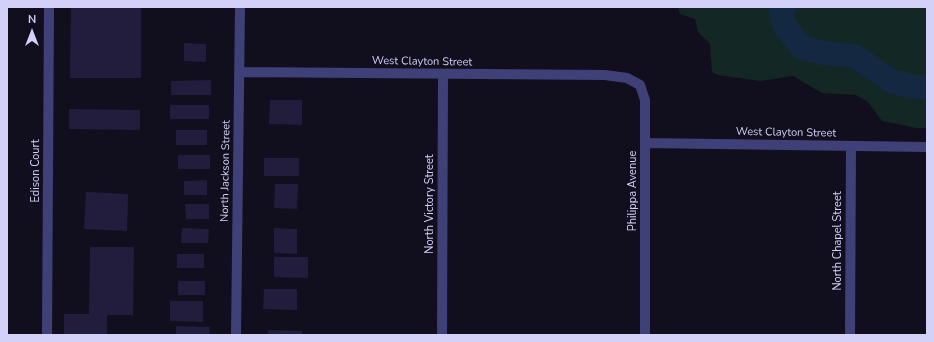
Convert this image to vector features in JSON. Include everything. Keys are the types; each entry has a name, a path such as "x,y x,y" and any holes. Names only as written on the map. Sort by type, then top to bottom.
{"street":[{"name":"Edison Court","path":"48,335 49,7"},
{"name":"North Jackson Street","path":"236,335 240,7"},
{"name":"West Clayton Street","path":"240,72 605,75"},
{"name":"North Victory Street","path":"442,335 443,74"},
{"name":"Philippa Avenue","path":"605,75 627,78 640,85 645,100 645,335"},
{"name":"West Clayton Street","path":"646,143 927,147"},
{"name":"North Chapel Street","path":"850,146 850,335"}],"green space":[{"path":"678,7 927,7 927,128 916,128 882,121 868,102 856,95 822,93 793,76 761,81 718,75 712,72 710,44 698,32 695,19 680,14"}],"building":[{"path":"71,7 141,7 141,78 70,78"},
{"path":"184,43 206,44 206,62 184,61"},
{"path":"211,80 211,95 171,95 171,81"},
{"path":"270,100 302,100 302,125 269,124"},
{"path":"170,105 209,105 209,119 170,119"},
{"path":"69,109 140,110 140,130 69,129"},
{"path":"176,130 207,130 207,145 176,145"},
{"path":"178,155 210,155 210,169 178,169"},
{"path":"264,158 299,158 299,176 264,176"},
{"path":"207,180 207,195 184,195 184,181"},
{"path":"275,184 298,184 297,209 274,208"},
{"path":"86,192 128,194 127,231 84,229"},
{"path":"185,204 209,204 209,219 186,219"},
{"path":"182,228 209,229 208,243 181,243"},
{"path":"274,228 297,229 297,254 274,253"},
{"path":"90,247 134,247 133,315 107,315 107,335 64,335 64,314 89,314"},
{"path":"177,254 204,254 204,268 177,268"},
{"path":"274,257 308,257 308,278 274,277"},
{"path":"178,281 205,281 205,295 178,295"},
{"path":"264,289 297,289 297,310 263,309"},
{"path":"170,301 203,301 203,322 170,321"},
{"path":"176,326 210,327 209,335 176,335"},
{"path":"268,330 302,331 302,335 268,335"}],"waterway":[{"path":"784,7 781,13 785,27 803,48 823,53 855,56 891,81 915,87 927,87"}]}
